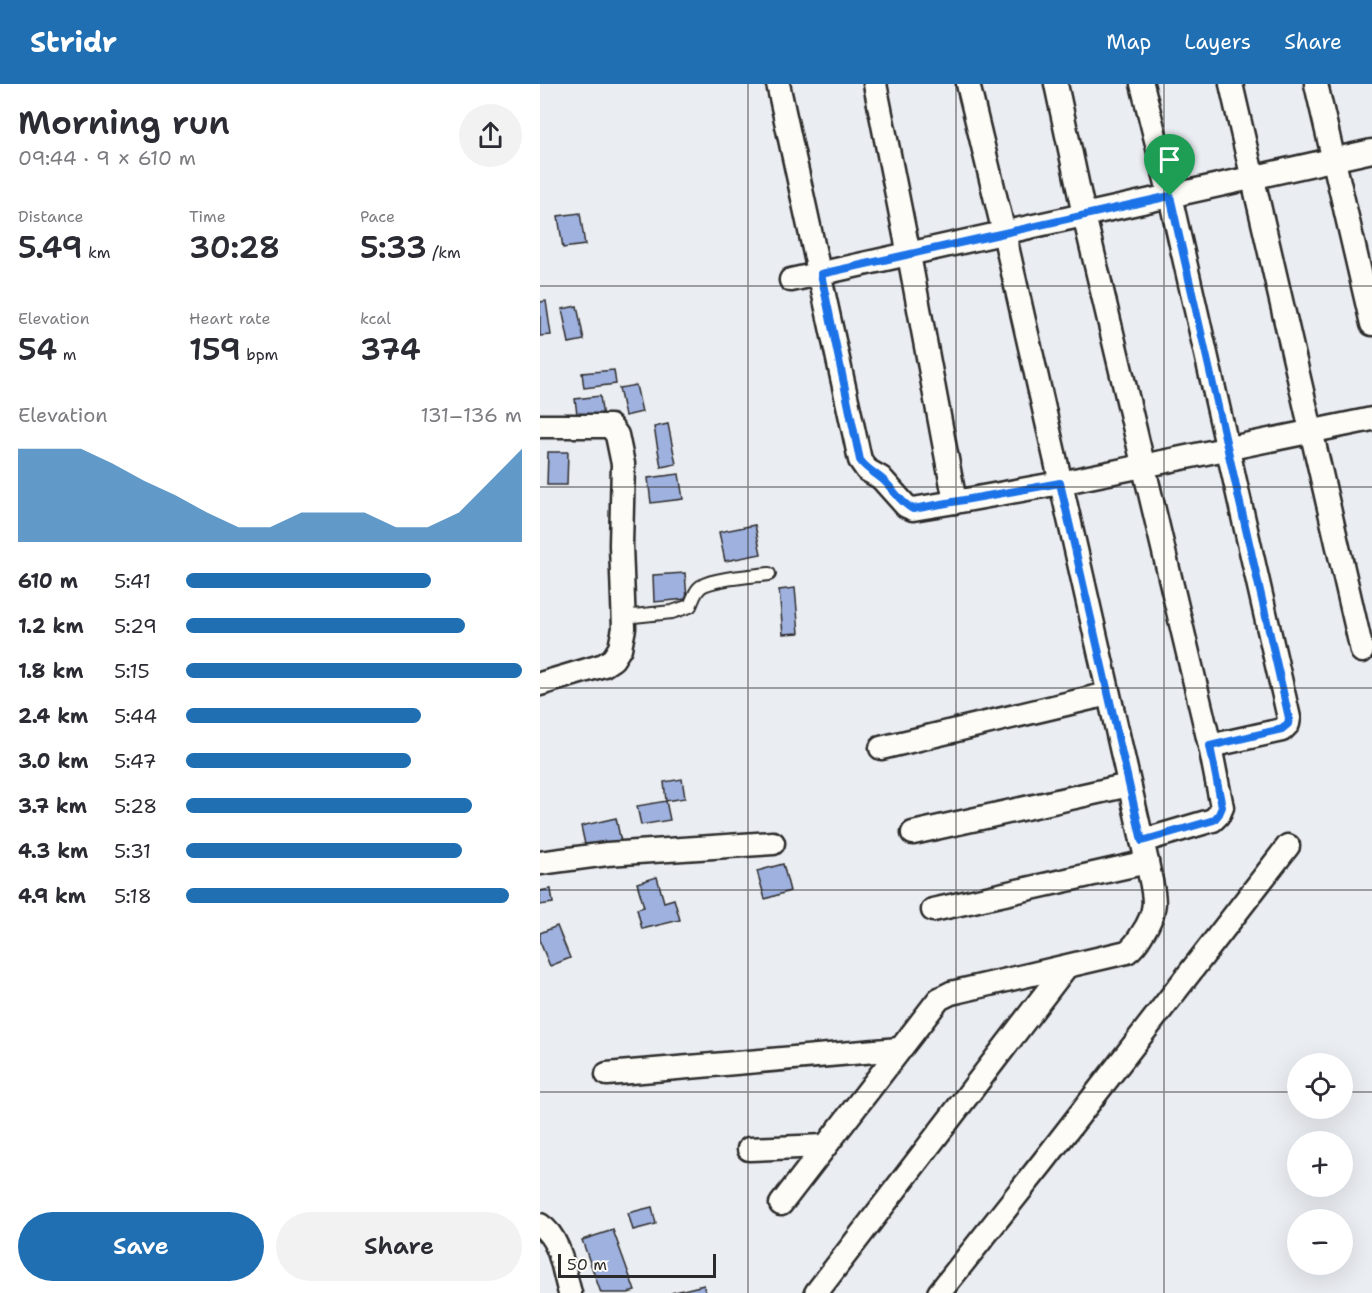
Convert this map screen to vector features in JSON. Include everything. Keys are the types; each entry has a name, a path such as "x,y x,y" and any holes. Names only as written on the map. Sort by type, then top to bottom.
{"street":[{"path":"778,84 860,460 867,470 881,478 906,506 913,509 1060,483 1372,419"},
{"path":"875,84 955,502"},
{"path":"781,1204 939,999 947,994 1125,953 1136,945 1149,924 1154,910 1129,785 968,84"},
{"path":"933,910 1144,852 1214,820 1222,807 1210,746 1084,215 1056,84"},
{"path":"1142,84 1170,196 1289,718 1288,724 1282,729 1210,746"},
{"path":"1231,84 1362,651"},
{"path":"1316,84 1372,324"},
{"path":"791,280 1372,151"},
{"path":"540,426 610,426 617,435 623,464 621,545 624,617 620,648 613,659 604,665 540,684"},
{"path":"881,748 1108,694"},
{"path":"913,833 1129,785"},
{"path":"540,863 607,854 773,843"},
{"path":"939,1293 1288,846"},
{"path":"816,1293 1066,967"},
{"path":"607,1074 899,1050"},
{"path":"749,1149 825,1146"},
{"path":"540,1225 556,1242 570,1293"}],"lane":[{"path":"624,617 672,612 690,606 697,591 703,585 728,579 769,574"}],"building":[{"path":"580,213 585,245 563,248 558,216"},
{"path":"546,301 551,335 540,336 540,302"},
{"path":"577,306 584,340 569,343 562,309"},
{"path":"614,370 616,384 584,388 582,373"},
{"path":"636,385 642,412 625,416 619,388"},
{"path":"600,396 603,418 578,422 575,399"},
{"path":"668,424 676,464 661,467 654,427"},
{"path":"548,452 568,452 567,485 547,485"},
{"path":"679,474 683,499 651,503 648,478"},
{"path":"755,525 761,554 725,561 719,532"},
{"path":"685,573 687,599 654,602 653,575"},
{"path":"795,588 799,633 783,634 779,590"},
{"path":"682,779 685,798 666,801 664,782"},
{"path":"666,801 670,820 641,825 637,806"},
{"path":"616,818 621,842 586,849 581,826"},
{"path":"783,864 790,891 765,899 757,871"},
{"path":"657,877 664,902 674,899 680,920 642,929 637,909 644,907 637,883"},
{"path":"551,889 553,903 540,905 540,891"},
{"path":"557,926 570,958 550,966 540,942 540,933"},
{"path":"652,1207 656,1224 633,1230 628,1213"},
{"path":"613,1230 635,1291 601,1293 582,1240"},
{"path":"704,1285 706,1293 671,1293"}],"route":[{"path":"1170,196 1289,718 1286,728 1210,746 1222,807 1214,820 1142,841 1060,483 913,509 906,506 881,478 867,470 860,460 821,274 1170,196"}]}
